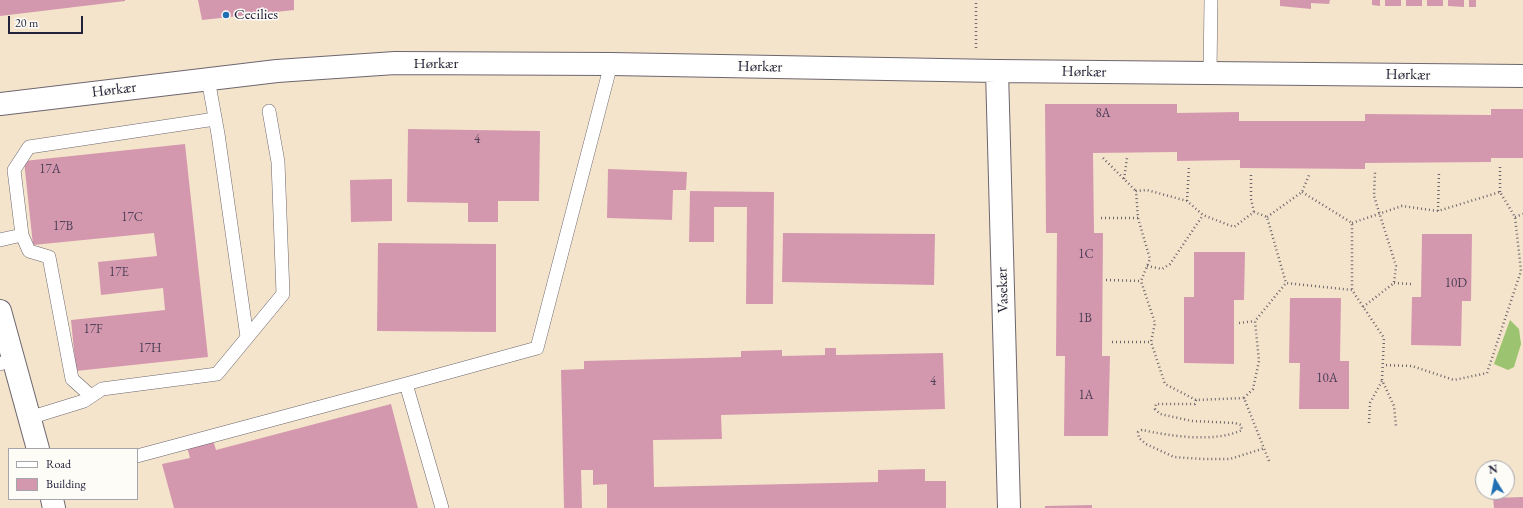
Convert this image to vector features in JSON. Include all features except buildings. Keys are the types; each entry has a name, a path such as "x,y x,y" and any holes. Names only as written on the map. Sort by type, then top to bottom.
{"street":[{"name":"Hørkær","path":"0,104 277,70 394,63 611,64 976,70 997,72 1523,76"},
{"name":"Vasekær","path":"997,72 1008,508"},
{"path":"0,311 7,361 29,418 38,448"}],"lane":[{"path":"1210,73 1211,0"},
{"path":"138,456 537,348 611,64"},
{"path":"208,79 247,337"},
{"path":"29,418 84,401 102,389 217,374 283,294 278,162 269,110"},
{"path":"91,396 72,379 49,257 29,251 22,234 14,170 29,147 215,119"},
{"path":"0,240 22,234"},
{"path":"406,384 442,508"}],"path":[{"path":"976,0 976,70"},
{"path":"1103,158 1136,191 1138,218 1150,259 1141,281 1155,323 1151,342 1165,384 1196,400 1244,398 1253,389 1259,361 1255,321 1286,282"},
{"path":"1124,179 1127,158"},
{"path":"1383,365 1412,366 1454,380 1487,373 1522,271 1514,217 1500,192 1500,164"},
{"path":"1187,201 1189,166"},
{"path":"1375,172 1374,196 1396,266 1394,283"},
{"path":"1438,211 1439,172"},
{"path":"1251,175 1251,199 1254,212"},
{"path":"1267,217 1302,192 1309,175"},
{"path":"1136,191 1147,190 1187,201 1203,215 1234,227 1254,212"},
{"path":"1302,192 1352,223"},
{"path":"1352,223 1402,206 1438,211 1500,192"},
{"path":"1254,212 1267,217"},
{"path":"1514,217 1523,214"},
{"path":"1147,266 1162,269 1170,264 1203,215"},
{"path":"1267,217 1286,282"},
{"path":"1100,218 1138,218"},
{"path":"1352,223 1352,290 1384,338 1382,380 1370,403 1369,423"},
{"path":"1106,280 1141,281"},
{"path":"1286,282 1352,290"},
{"path":"1363,307 1394,283 1411,284"},
{"path":"1239,323 1255,321"},
{"path":"1112,342 1151,342"},
{"path":"1382,380 1394,406 1396,426"},
{"path":"1244,398 1269,461"},
{"path":"1196,400 1195,404 1156,404 1155,409 1160,414 1192,421 1235,423 1241,425 1242,430 1235,433 1201,438 1142,430 1138,432 1139,438 1146,444 1174,456 1202,459 1230,458 1265,448"}],"green space":[{"path":"1510,320 1519,329 1521,344 1514,367 1508,370 1494,364"}],"place":[{"name":"Cecilies","path":"226,15"}]}
